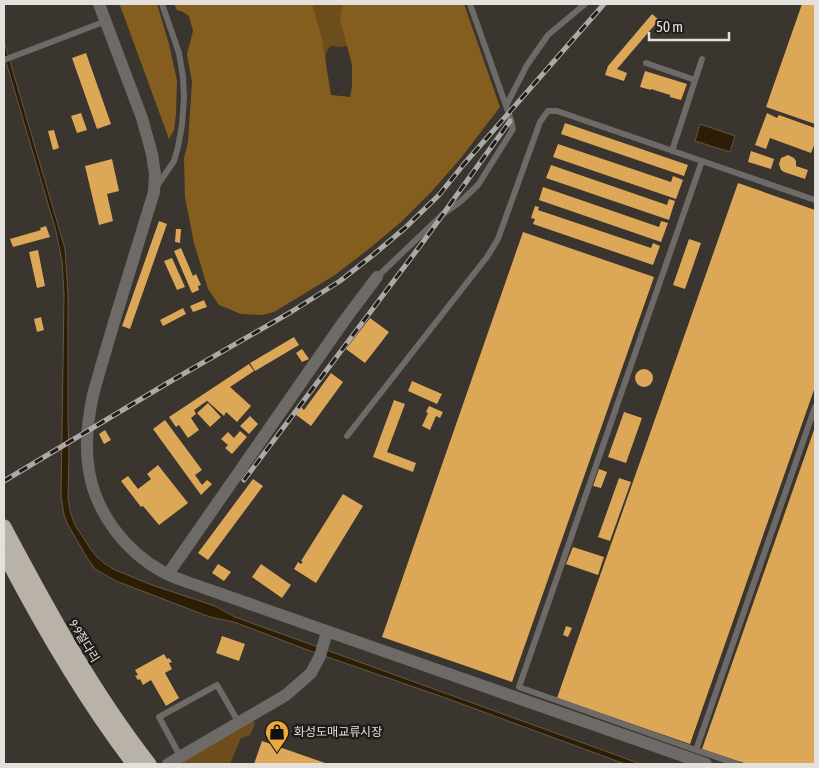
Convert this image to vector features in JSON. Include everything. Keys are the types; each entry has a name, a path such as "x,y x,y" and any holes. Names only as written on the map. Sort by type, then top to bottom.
{"highway":[{"name":"9·9절다리","path":"4,526 42,599 90,679 149,764"},
{"path":"4,553 30,604 79,684 134,764"}],"street":[{"path":"100,4 142,118 152,154 155,174 154,192 93,396 88,431 87,455 93,489 102,511 113,528 127,545 141,557 168,574 187,582 706,764"},
{"path":"168,574 332,338 377,277"},
{"path":"168,764 286,696 311,673 328,632"}],"lane":[{"path":"154,192 174,161 182,125 184,98 179,53 162,4"},
{"path":"377,277 443,214 460,202 478,185 513,129 470,4"},
{"path":"506,106 527,66 548,35 584,4"},
{"path":"4,60 106,21"},
{"path":"673,146 702,59"},
{"path":"646,63 695,80"},
{"path":"347,436 498,239 540,122 548,111 557,111 673,146 702,162 815,200"},
{"path":"702,162 519,687 737,764"},
{"path":"696,750 815,407"},
{"path":"180,756 158,717 217,685 239,723"}],"shaded area":[{"path":"119,4 157,4 169,44 177,81 174,130 169,139 121,8"},
{"path":"174,4 312,4 322,39 331,95 350,97 352,65 340,19 343,4 464,4 500,107 461,158 432,191 401,222 370,248 335,275 274,312 262,315 241,314 219,305 208,289 194,243 185,197 184,158 188,142 192,82 187,54 193,31 189,16 177,10"},
{"path":"290,4 350,4 349,45 342,47 330,46 326,53 325,67"},
{"path":"4,41 65,249 68,294 68,497 75,525 98,558 113,569 152,585 215,606 235,617 641,764 625,764 234,622 210,617 116,581 95,569 68,525 64,515 61,496 64,295 62,261 56,231 4,55"},
{"path":"700,124 735,136 730,152 695,141"},
{"path":"253,719 254,725 250,735 241,738 230,764 176,764"}],"building":[{"path":"802,4 815,4 815,124 766,107"},
{"path":"652,14 659,20 617,69 627,73 624,81 605,75 608,66"},
{"path":"86,53 111,124 97,129 72,58"},
{"path":"645,71 687,84 681,100 640,87"},
{"path":"81,113 87,130 77,133 71,116"},
{"path":"767,113 777,118 779,115 815,128 815,143 811,153 770,138 766,149 755,145"},
{"path":"565,123 688,165 684,176 561,134"},
{"path":"54,130 59,148 53,150 48,131"},
{"path":"558,144 671,182 673,176 683,180 676,199 553,157"},
{"path":"751,151 774,159 771,169 748,162"},
{"path":"788,155 794,158 796,166 808,170 805,179 781,170 779,164 781,158"},
{"path":"112,159 119,191 107,194 113,221 99,225 85,166"},
{"path":"551,165 667,205 669,199 675,201 669,220 546,178"},
{"path":"738,183 815,210 815,387 690,744 557,698"},
{"path":"543,187 659,227 661,221 668,223 661,242 539,200"},
{"path":"535,206 539,207 538,210 651,248 653,243 660,246 653,265 533,224 535,219 531,218"},
{"path":"159,221 167,224 130,329 122,326"},
{"path":"46,226 50,237 13,247 10,239 41,230 40,228"},
{"path":"176,229 181,229 180,243 175,242"},
{"path":"523,232 654,277 512,682 382,637"},
{"path":"689,239 701,243 685,289 673,285"},
{"path":"181,248 193,276 196,274 201,285 198,286 199,290 192,293 174,251"},
{"path":"38,250 45,286 37,288 29,252"},
{"path":"172,258 185,287 177,290 164,261"},
{"path":"204,300 207,307 193,312 190,306"},
{"path":"183,308 186,314 163,326 160,320"},
{"path":"41,317 44,330 37,332 34,319"},
{"path":"370,318 389,332 365,363 346,349"},
{"path":"294,337 299,345 255,371 250,363"},
{"path":"302,349 309,359 302,362 296,353"},
{"path":"249,364 254,371 230,387 251,406 237,422 226,412 224,416 205,399 207,401 194,410 196,414 191,418 199,430 188,438 179,425 176,427 169,417"},
{"path":"644,369 650,372 653,378 650,384 644,387 638,384 635,378 638,372"},
{"path":"331,373 343,382 311,426 295,414 301,407 304,410"},
{"path":"412,381 442,394 437,404 408,391"},
{"path":"394,400 405,404 387,452 416,463 413,472 373,457"},
{"path":"208,403 221,417 210,427 197,413"},
{"path":"429,406 443,412 440,418 436,416 430,430 422,426"},
{"path":"624,412 642,418 626,463 608,457"},
{"path":"250,416 258,424 249,434 240,426"},
{"path":"165,420 202,470 195,475 202,485 207,480 212,484 201,495 153,429"},
{"path":"815,427 815,764 747,764 702,749"},
{"path":"105,430 111,440 104,444 99,434"},
{"path":"240,431 247,437 232,454 225,448 228,445 221,439 228,432 234,438"},
{"path":"158,465 188,503 159,525 143,506 141,507 121,481 128,476 138,489 151,479 147,474"},
{"path":"599,469 607,472 601,488 593,486"},
{"path":"619,478 631,482 610,541 598,537"},
{"path":"253,479 263,486 208,560 198,553"},
{"path":"343,494 363,506 316,583 294,569 298,562 301,564 303,562 301,561"},
{"path":"573,547 604,557 598,575 566,564"},
{"path":"218,564 231,572 224,581 212,573"},
{"path":"261,564 291,585 282,598 252,577"},
{"path":"566,626 572,628 568,637 563,635"},
{"path":"222,636 245,644 239,661 216,653"},
{"path":"164,654 172,662 169,663 172,669 165,673 179,698 166,706 151,680 143,685 140,679 138,680 135,676 138,675 135,670"},
{"name":"화성도매교류시장","path":"262,741 328,764 254,764"}],"railway":[{"path":"4,481 291,312 340,281 373,255 405,228 439,195 604,4"},
{"path":"244,480 423,242 510,121"}],"place":[{"name":"화성도매교류시장","path":"277,753"}]}
